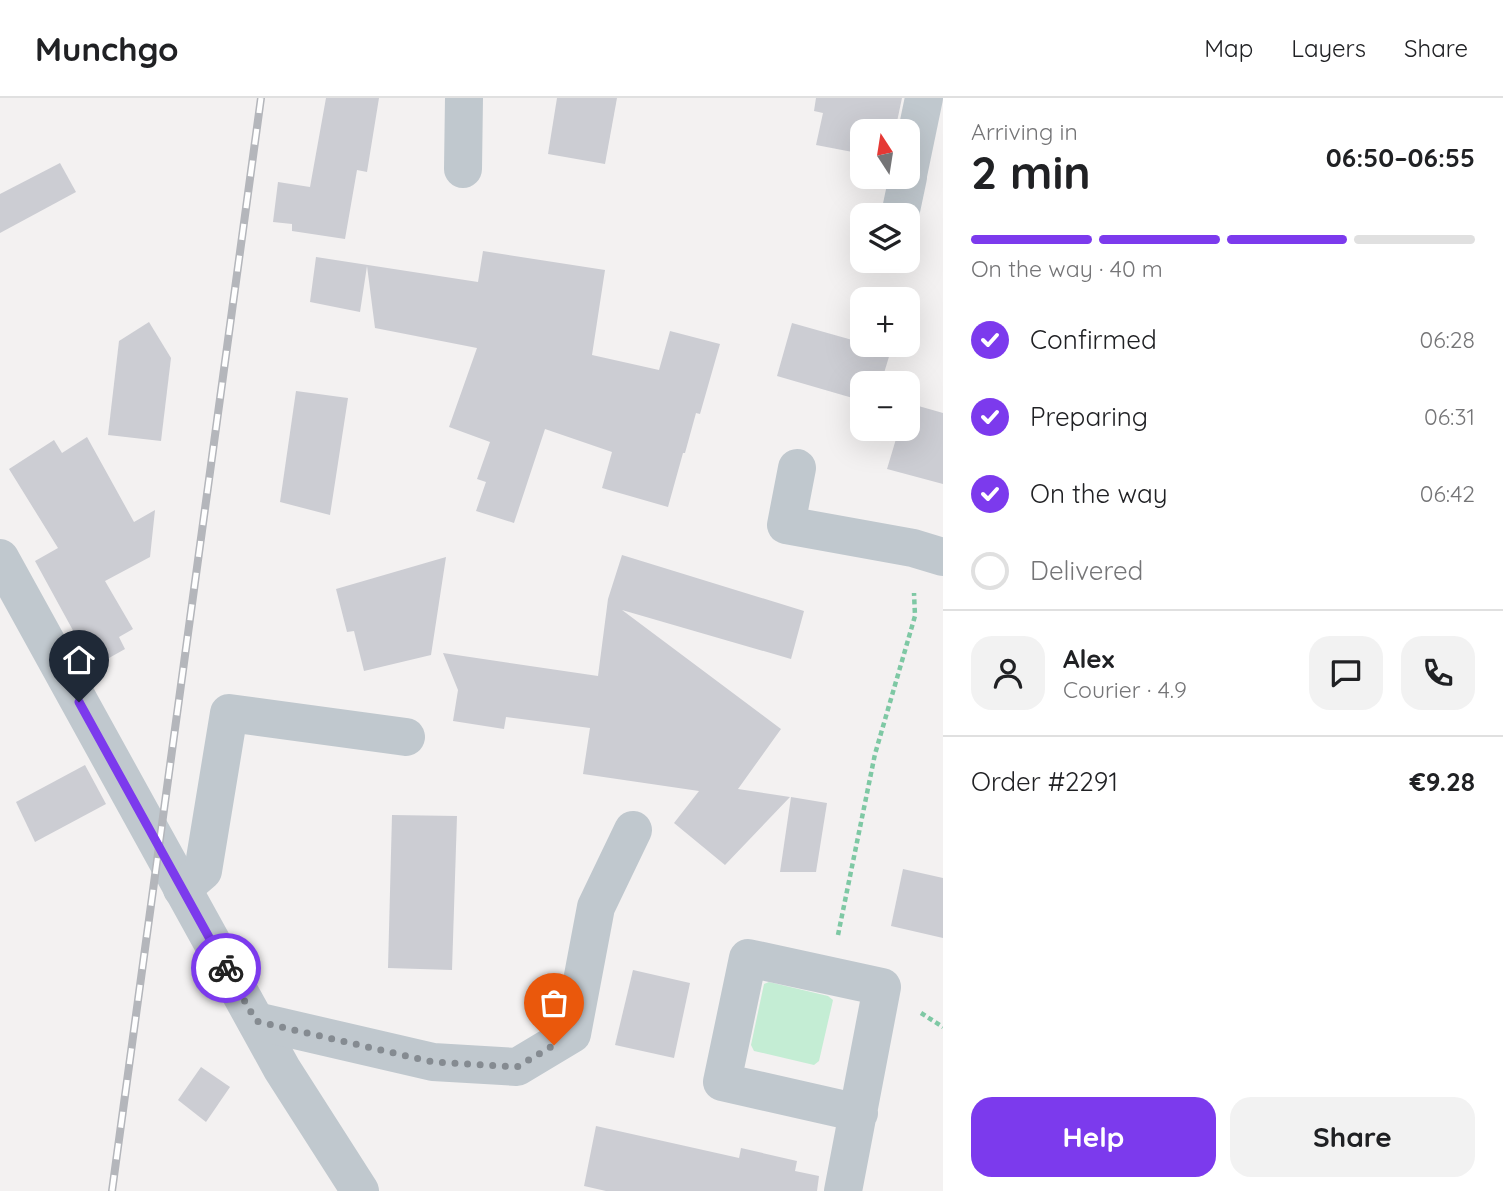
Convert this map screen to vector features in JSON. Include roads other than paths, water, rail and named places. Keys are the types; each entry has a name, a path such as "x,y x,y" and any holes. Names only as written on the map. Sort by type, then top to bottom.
{"street":[{"path":"463,169 464,98"},
{"path":"920,119 924,98"},
{"path":"797,468 786,525 928,552"},
{"path":"0,558 282,1069 360,1191"},
{"path":"182,889 203,870 229,713 406,737"},
{"path":"256,1021 433,1062 517,1067 572,1034 596,907 633,830"},
{"path":"843,1191 859,1113 882,987 748,958 722,1082 859,1113"}],"railway":[{"path":"112,1191 261,98"}]}
